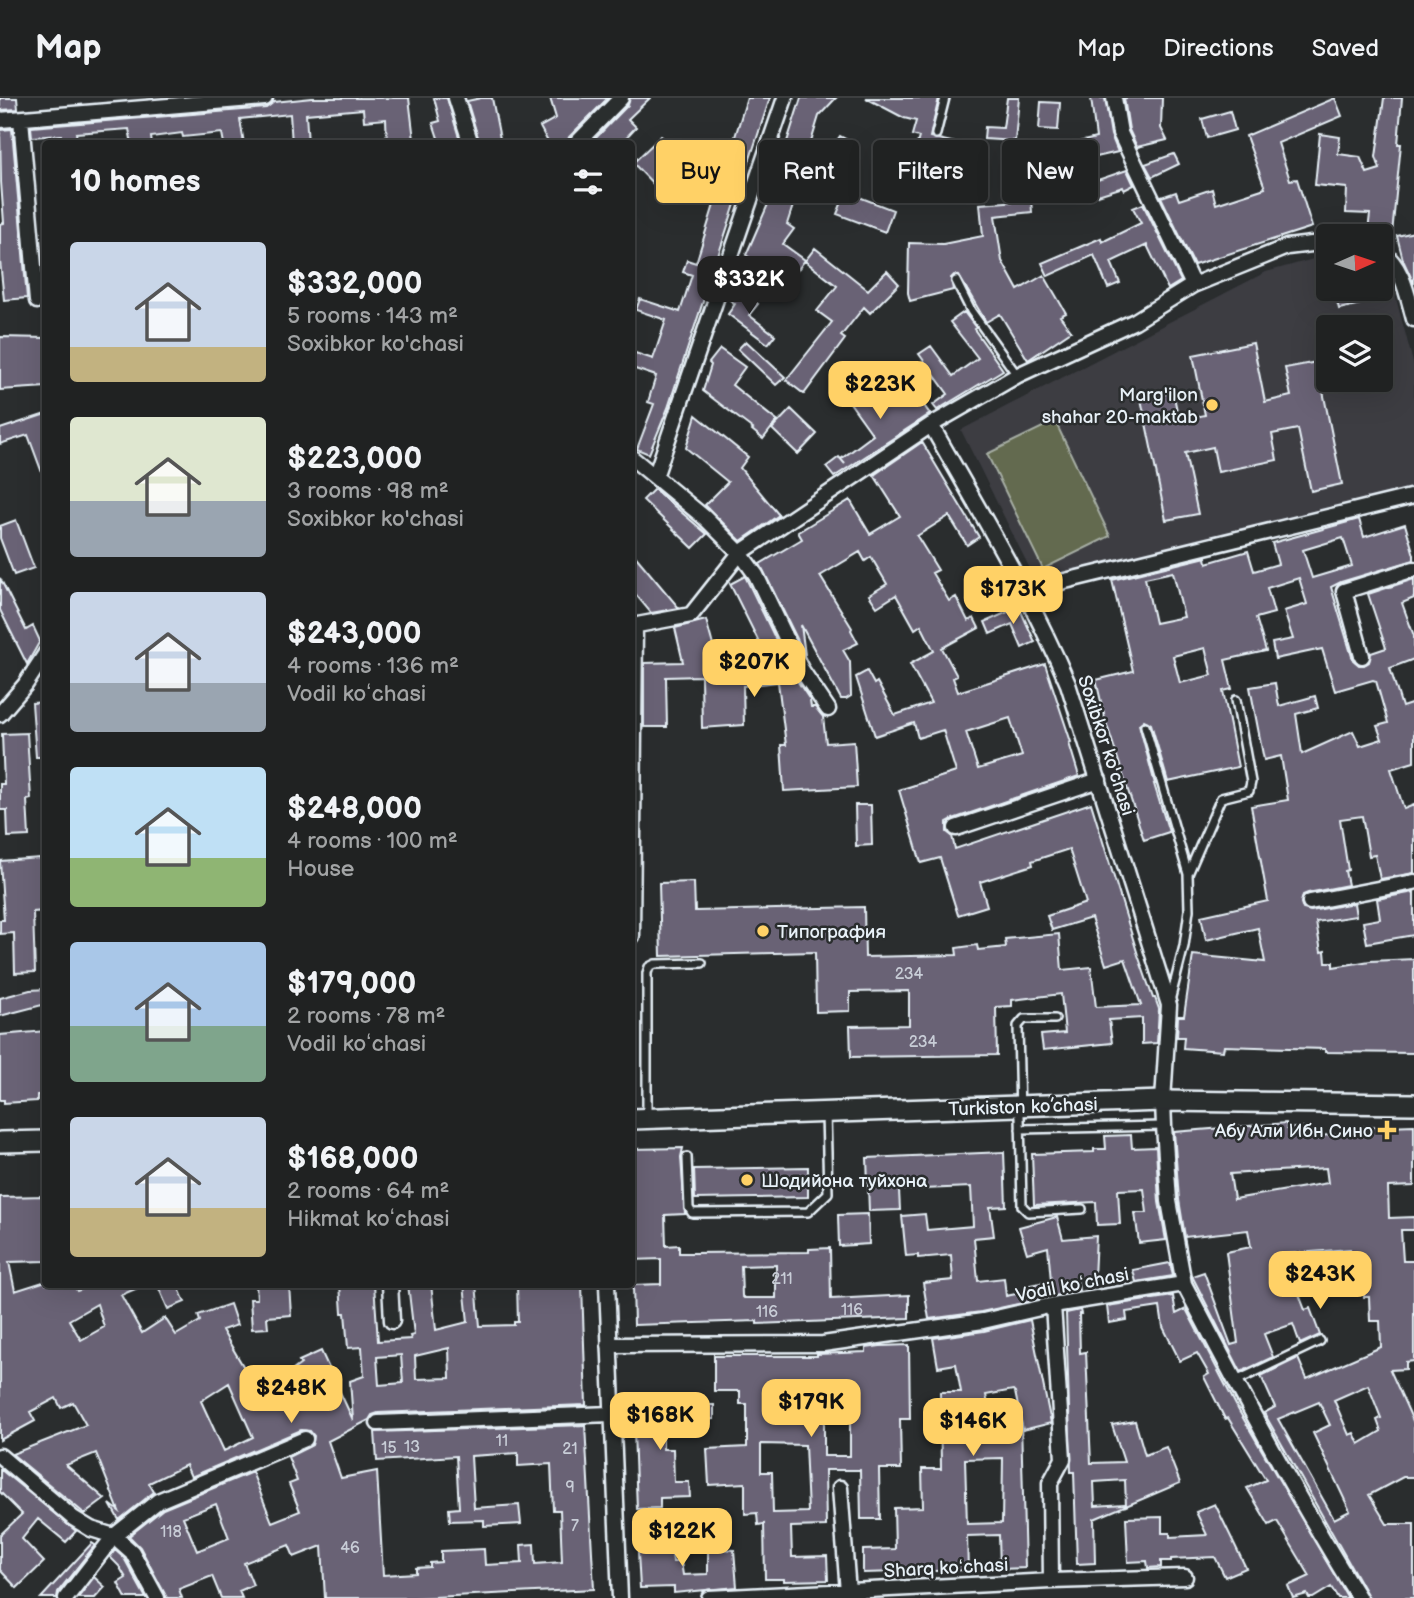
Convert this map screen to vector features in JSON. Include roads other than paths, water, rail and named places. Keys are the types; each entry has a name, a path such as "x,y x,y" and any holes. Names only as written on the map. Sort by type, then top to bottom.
{"main road":[{"name":"Turkiston ko’chasi","path":"640,1119 1163,1101 1414,1104"},
{"path":"0,1142 42,1141"}],"street":[{"path":"0,120 265,98"},
{"path":"456,98 470,140"},
{"path":"580,140 621,98"},
{"path":"654,477 785,98"},
{"path":"1114,98 1120,133 1193,285"},
{"path":"21,119 37,301"},
{"path":"635,626 691,615 740,553 931,425 1018,375 1135,321 1193,285 1287,247 1316,243"},
{"path":"1393,262 1400,273 1414,319"},
{"name":"Soxibkor ko'chasi","path":"931,425 1024,591 1068,684 1169,1005 1164,1126 1169,1201 1184,1284"},
{"path":"635,461 705,518 740,553 755,575 801,669 828,709"},
{"path":"1024,591 1414,496"},
{"path":"1362,656 1344,591 1414,569"},
{"path":"0,714 42,659"},
{"path":"956,828 1099,780"},
{"path":"1310,902 1414,882"},
{"path":"1184,1284 1314,1526 1359,1598"},
{"name":"Vodil koʻchasi","path":"609,1345 823,1344 984,1321 1053,1305 1184,1284"},
{"path":"390,1288 392,1321"},
{"path":"607,1288 620,1598"},
{"path":"1051,1581 1051,1483 1063,1460 1053,1305"},
{"path":"378,1423 611,1414"},
{"path":"66,1598 114,1536 158,1501 305,1438"},
{"path":"0,1456 74,1518 91,1529 114,1536 132,1552 157,1598"},
{"path":"840,1488 848,1592"},
{"name":"Sharq koʻchasi","path":"709,1598 1185,1577"}],"lane":[{"path":"936,134 945,98"},
{"path":"956,281 971,311 1018,375"},
{"path":"1188,874 1221,798 1249,791 1251,782 1236,700"},
{"path":"1145,726 1188,874 1189,910 1184,946 1169,1005"},
{"path":"640,1119 649,967 655,964 702,963"},
{"path":"1055,1019 1024,1019 1018,1026 1022,1206 1024,1210 1082,1209"},
{"path":"687,1157 689,1208 692,1213 808,1212 828,1193 826,1112"},
{"path":"1020,1129 1164,1126"},
{"path":"1235,1381 1320,1341"}],"place":[{"name":"Marg'ilon shahar 20-maktab","path":"1212,405"},
{"name":"Типография","path":"763,931"},
{"name":"Абу Али Ибн Сино","path":"1387,1130"},
{"name":"Шодийона туйхона","path":"747,1180"}]}
